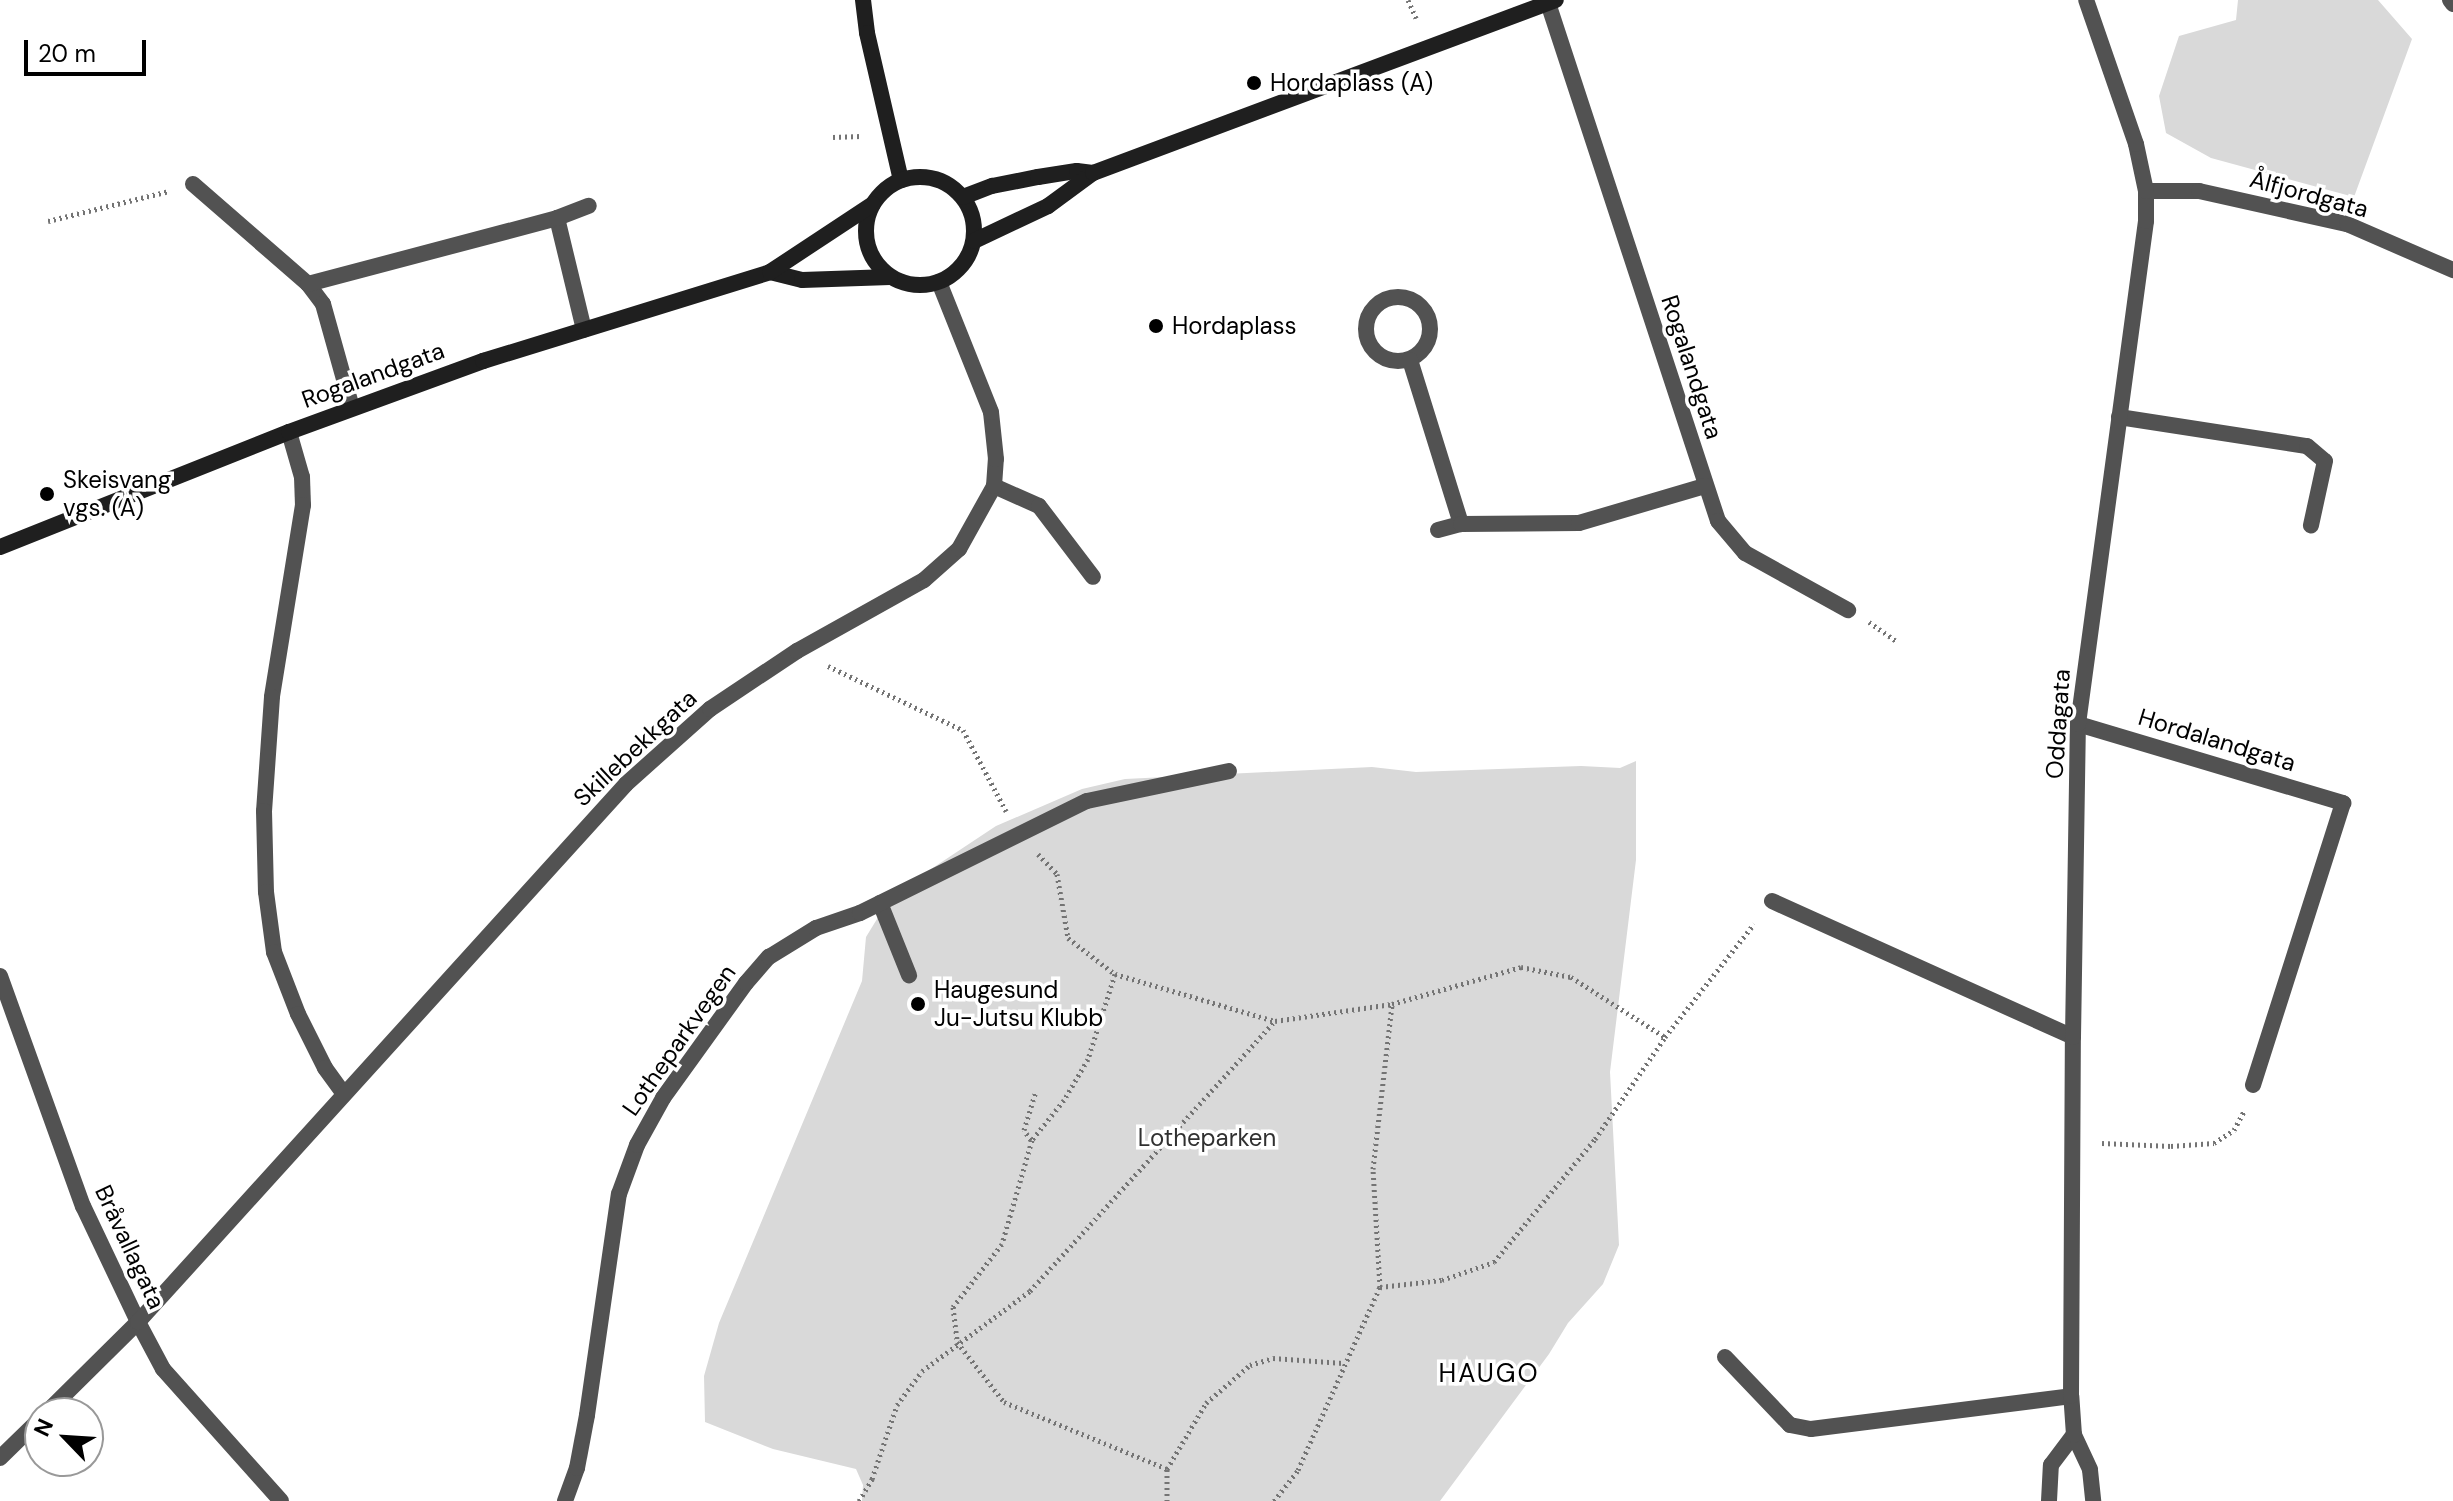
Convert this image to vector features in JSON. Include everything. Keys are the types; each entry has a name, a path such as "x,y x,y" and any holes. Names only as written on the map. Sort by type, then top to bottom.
{"street":[{"path":"863,0 867,33 901,180"},
{"name":"Oddagata","path":"2086,0 2136,144 2146,191 2146,221 2078,724 2071,1396 2074,1435 2090,1470 2093,1501"},
{"name":"Rogalandgata","path":"974,241 1048,206 1076,189 1093,173 1552,2 1705,486"},
{"name":"Rogalandgata","path":"963,197 992,186 1038,177 1077,171 1093,173"},
{"path":"931,178 948,184 963,197 972,214 974,241 968,259 955,273 939,282 908,284 890,277 877,263 868,247 867,222 873,204 885,189 901,180 931,178"},
{"path":"193,184 308,284 323,304 352,408"},
{"name":"Ålfjordgata","path":"2146,191 2199,191 2347,224 2453,270"},
{"name":"Rogalandgata","path":"0,547 352,408 770,272 873,204"},
{"path":"308,284 557,218 589,206"},
{"path":"557,218 584,330"},
{"name":"Rogalandgata","path":"770,272 802,280 890,277"},
{"name":"Skillebekkgata","path":"62,1397 138,1322 626,784 710,709 797,651 924,580 959,549 994,486 996,459 991,412 939,282"},
{"path":"1394,297 1416,302 1430,323 1427,345 1410,360 1387,360 1373,350 1367,340 1366,320 1372,310 1394,297"},
{"path":"1410,360 1461,524"},
{"path":"2119,417 2307,446 2325,461 2311,525"},
{"path":"289,432 302,477 303,505 272,697 264,811 266,892 274,952 293,1002 325,1068 344,1094"},
{"path":"994,486 1039,506 1093,577"},
{"path":"1438,530 1461,524 1579,523 1705,486 1718,521 1745,553 1848,610"},
{"name":"Hordalandgata","path":"2078,724 2343,803 2253,1085"},
{"name":"Lotheparkvegen","path":"565,1501 577,1468 587,1415 619,1194 637,1145 671,1086 746,983 769,957 816,928 880,903 1087,801 1229,771"},
{"path":"1772,901 2073,1037"},
{"path":"880,903 909,975"},
{"name":"Bråvallagata","path":"0,976 83,1206 163,1369 281,1501"},
{"path":"1725,1357 1790,1425 1811,1429 2071,1396"},
{"path":"0,1458 24,1435"},
{"path":"2049,1501 2051,1465 2074,1435"}],"path":[{"path":"1408,0 1416,18"},
{"path":"48,221 193,184"},
{"path":"844,673 963,730 1018,834 1057,874 1068,938 1115,974 1275,1021 1392,1004 1521,967 1571,977 1665,1037"},
{"path":"1380,1287 1442,1280 1494,1262 1595,1139 1665,1037 1772,901"},
{"path":"1115,974 1088,1059 1064,1100 1032,1140 1002,1244 953,1307 957,1342 1004,1402 1167,1469"},
{"path":"1274,1501 1298,1470 1312,1442 1343,1363 1380,1287 1373,1169 1392,1004"},
{"path":"859,1501 872,1479 897,1405 922,1371 957,1342 1030,1291 1275,1021"},
{"path":"2073,1141 2171,1146 2214,1143 2234,1130 2253,1085"},
{"path":"1032,1140 1024,1130 1035,1093"},
{"path":"1167,1501 1167,1469 1206,1403 1250,1365 1273,1358 1343,1363"}],"green space":[{"path":"2238,0 2378,0 2412,39 2354,197 2211,158 2166,133 2159,96 2179,36 2236,20"},
{"name":"Lotheparken","path":"1636,761 1636,860 1610,1072 1619,1245 1603,1284 1568,1323 1549,1354 1440,1501 862,1501 863,1485 856,1469 773,1449 705,1422 704,1376 719,1323 862,981 866,937 885,906 916,879 996,826 1082,789 1125,779 1372,767 1416,772 1581,766 1620,768"}],"place":[{"name":"Hordaplass (A)","path":"1254,83"},
{"name":"Hordaplass","path":"1156,326"},
{"name":"Skeisvang vgs. (A)","path":"47,494"},
{"name":"Haugesund Ju-Jutsu Klubb","path":"918,1004"}],"district":[{"name":"HAUGO","path":"1489,1374"}]}
